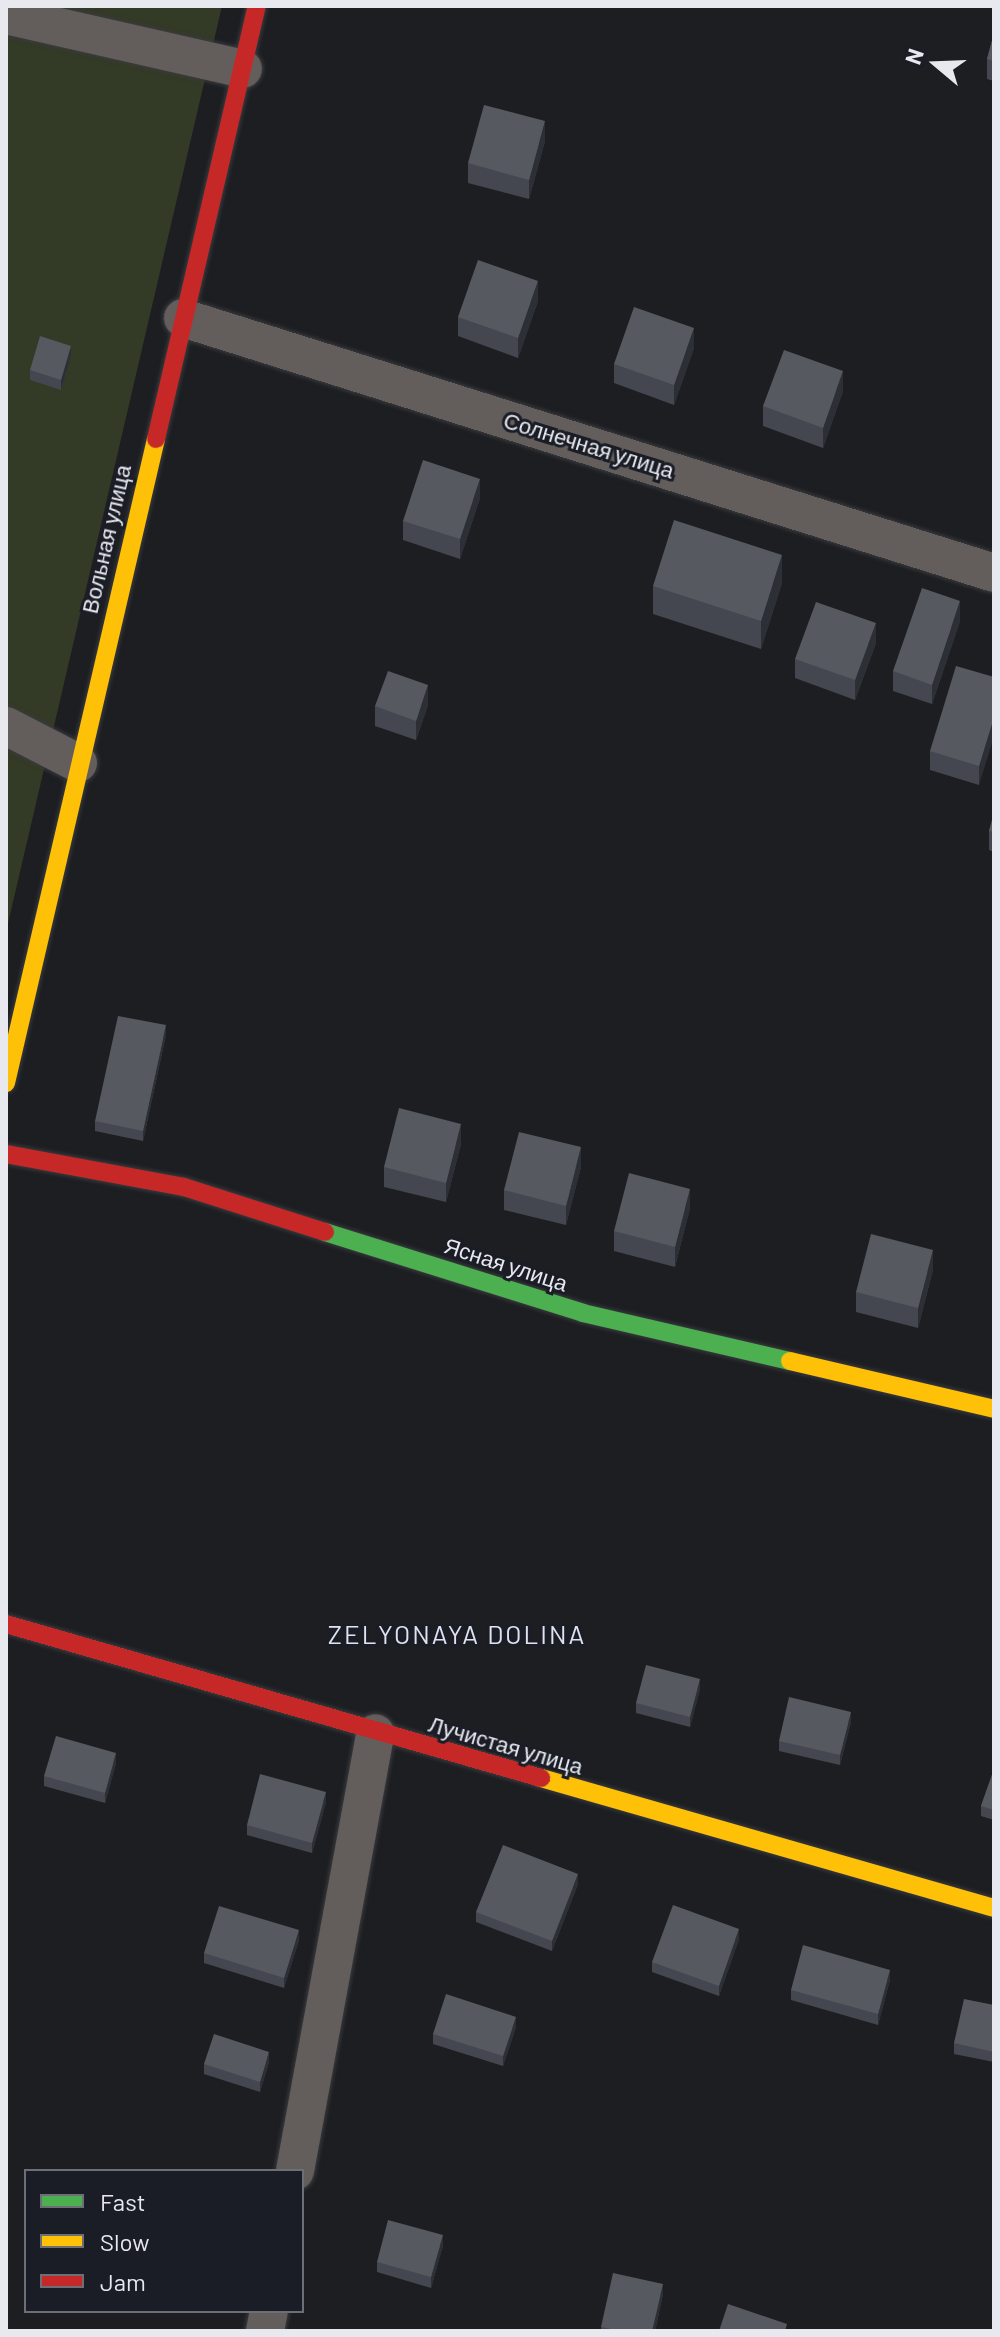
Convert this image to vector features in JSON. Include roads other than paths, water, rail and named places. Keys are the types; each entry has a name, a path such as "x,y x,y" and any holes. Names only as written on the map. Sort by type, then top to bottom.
{"street":[{"name":"Вольная улица","path":"6,1083 78,763 257,6"},
{"path":"6,15 243,69"},
{"name":"Солнечная улица","path":"183,318 994,573"},
{"path":"6,726 78,763"},
{"name":"Ясная улица","path":"6,1154 184,1187 583,1313 994,1409"},
{"name":"Лучистая улица","path":"6,1624 375,1733 994,1908"},
{"path":"295,2169 375,1733"}],"district":[{"name":"ZELYONAYA DOLINA","path":"457,1634"}]}
